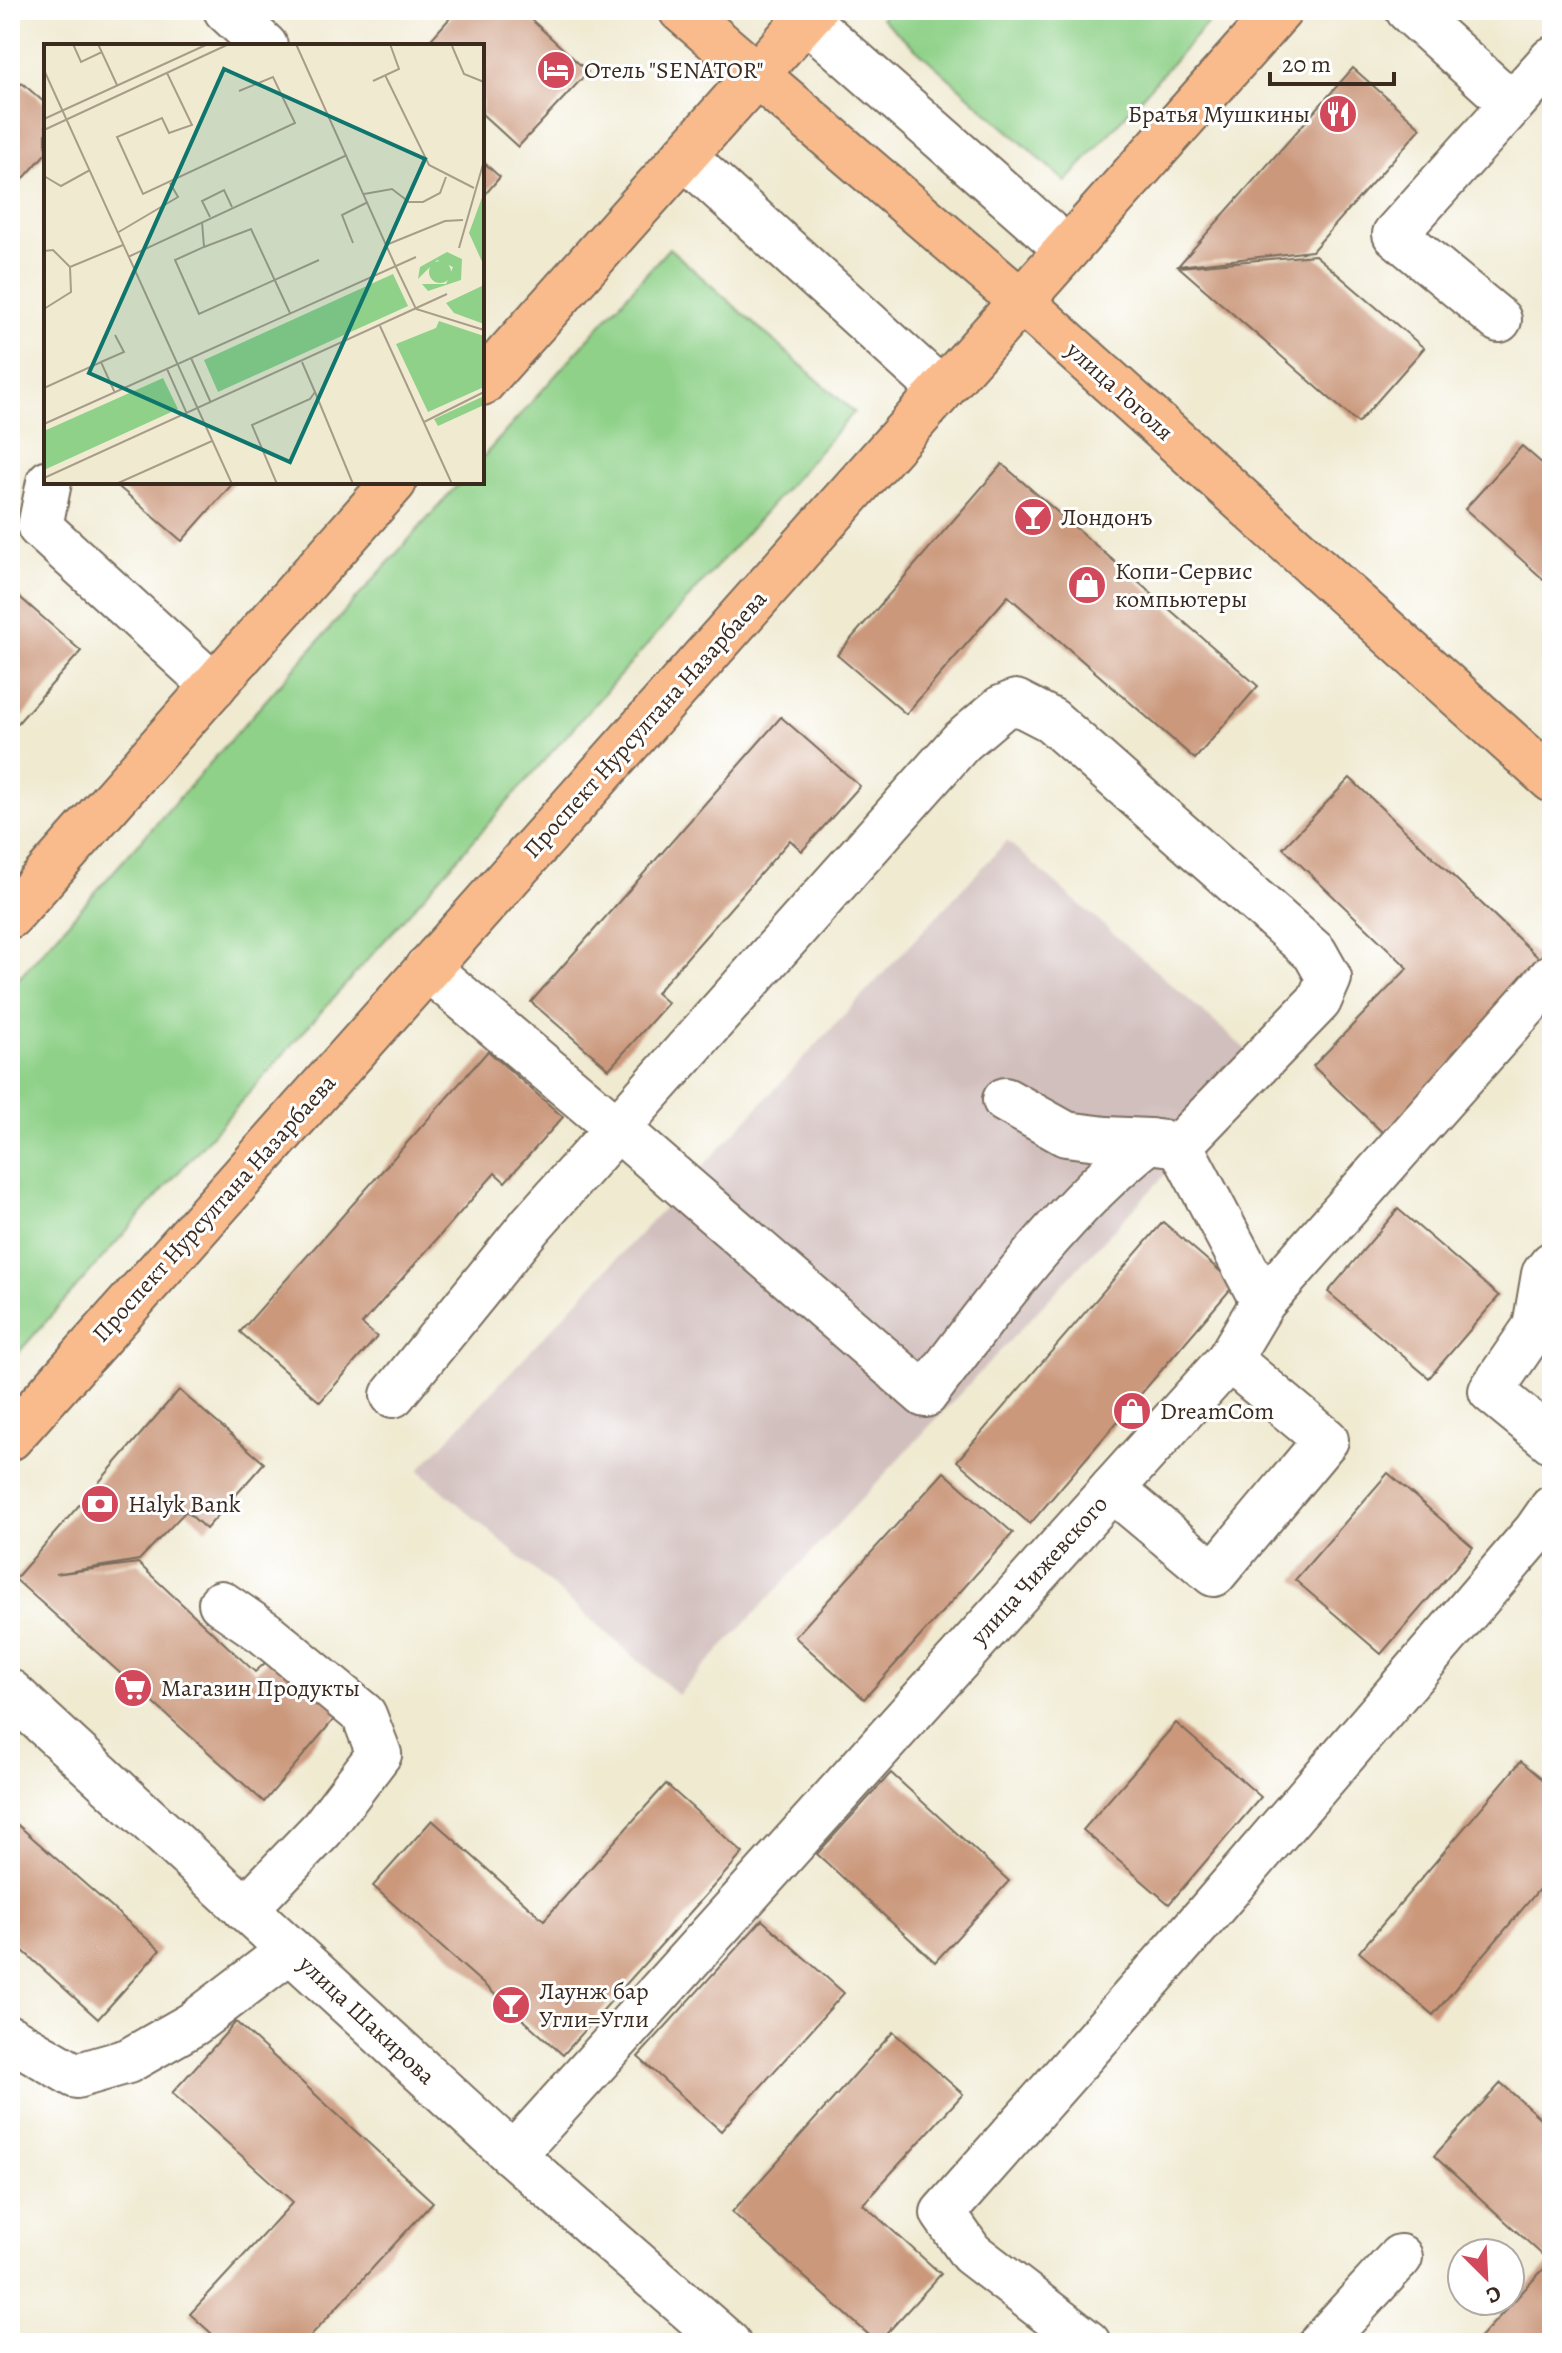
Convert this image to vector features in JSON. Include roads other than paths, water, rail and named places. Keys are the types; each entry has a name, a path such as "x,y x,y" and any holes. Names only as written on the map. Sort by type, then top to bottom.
{"main road":[{"name":"улица Гоголя","path":"681,10 1021,301 1552,780"},
{"name":"Проспект Нурсултана Назарбаева","path":"10,1438 1280,10"},
{"path":"484,381 810,14"},
{"path":"10,916 392,484"}],"street":[{"path":"226,10 263,44"},
{"path":"1408,10 1512,104"},
{"path":"810,14 1067,249"},
{"path":"1499,320 1395,234 1552,59"},
{"path":"684,156 941,390"},
{"path":"47,484 25,513 214,686"},
{"path":"393,1395 530,1226 618,1129 961,742 1001,708 1016,702 1051,720 1315,953 1329,978 1319,1001 1165,1143 1124,1160 1089,1195 994,1303 925,1395 618,1129 427,968"},
{"name":"улица Чижевского","path":"513,2155 1229,1359 1263,1302 1552,976"},
{"path":"1005,1100 1066,1134 1165,1143"},
{"path":"1165,1143 1263,1302"},
{"path":"1552,1264 1544,1274 1535,1327 1491,1391 1552,1441"},
{"path":"1112,1489 1214,1574 1326,1440 1229,1359"},
{"path":"1088,2343 971,2253 943,2213 1218,1901 1536,1531 1552,1508"},
{"path":"221,1603 265,1633 364,1715 379,1754 322,1829 245,1909"},
{"name":"улица Шакирова","path":"10,1692 513,2155 728,2343"},
{"path":"10,2038 76,2076 128,2061 193,2024 290,1950"},
{"path":"1321,2343 1400,2257"}],"place":[{"name":"Отель \"SENATOR\"","path":"556,70"},
{"name":"Братья Мушкины","path":"1338,114"},
{"name":"Лондонъ","path":"1033,517"},
{"name":"Копи-Сервис компьютеры","path":"1087,585"},
{"name":"DreamCom","path":"1132,1411"},
{"name":"Halyk Bank","path":"100,1504"},
{"name":"Магазин Продукты","path":"133,1688"},
{"name":"Лаунж бар Угли=Угли","path":"511,2005"}]}
